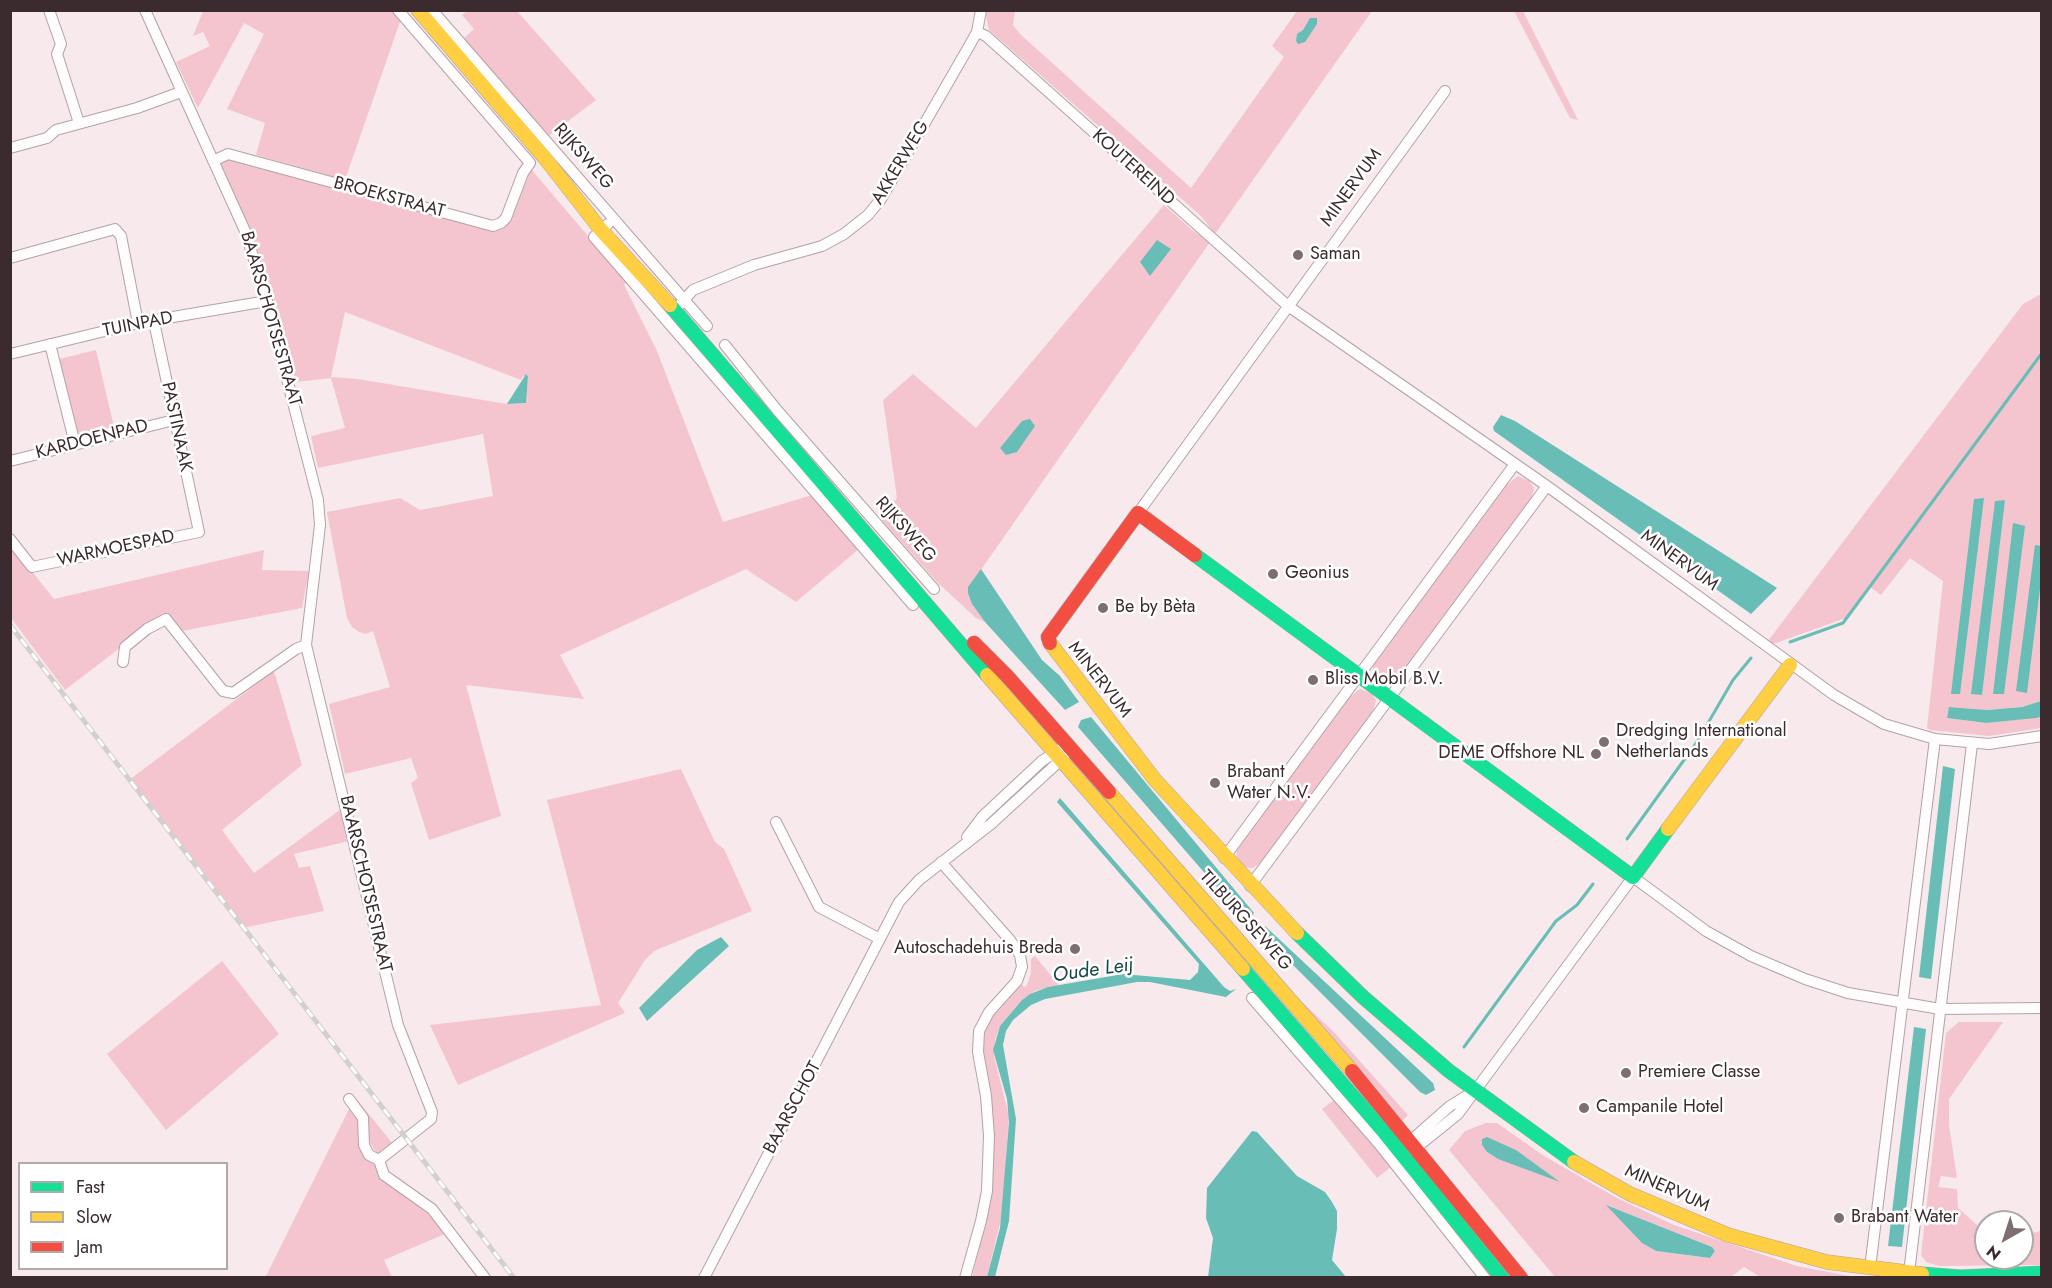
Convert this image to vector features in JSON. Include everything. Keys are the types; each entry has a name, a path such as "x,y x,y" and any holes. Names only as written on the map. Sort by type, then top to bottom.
{"main road":[{"name":"RIJKSWEG","path":"418,10 644,274 679,304 800,444 839,505 926,599"},
{"path":"1137,513 1633,878 1790,666"},
{"name":"MINERVUM","path":"1137,513 1048,637 1052,647 1155,780 1250,886 1363,997 1473,1091 1531,1134 1591,1173 1669,1212 1728,1235 1783,1251 1909,1274 1961,1277 2042,1274"},
{"name":"TILBURGSEWEG","path":"926,599 1008,677 1271,976 1414,1145 1521,1278"},
{"name":"TILBURGSEWEG","path":"926,599 1058,756 1402,1154 1502,1278"}],"street":[{"path":"49,10 61,44 57,54 79,123"},
{"name":"BAARSCHOTSESTRAAT","path":"145,10 245,231 267,301 318,500 320,525 306,645 398,1025 432,1112 431,1119 379,1160"},
{"name":"BROEKSTRAAT","path":"213,161 228,154 493,226 506,218 523,173 530,163 398,10"},
{"name":"RIJKSWEG","path":"432,10 679,304 707,326"},
{"name":"AKKERWEG","path":"679,304 693,290 754,265 822,246 859,223 881,199 976,32 981,10"},
{"name":"KOUTEREIND","path":"976,32 986,36 1288,306"},
{"name":"MINERVUM","path":"1137,513 1445,91"},
{"path":"10,148 47,138 56,130 137,108 181,92"},
{"name":"RIJKSWEG","path":"604,227 594,237 839,505"},
{"path":"10,258 115,229 122,236 138,323"},
{"name":"TUINPAD","path":"10,354 138,323 267,301"},
{"name":"MINERVUM","path":"1288,306 1546,486 1790,666 1861,713 1902,731 1935,739 1972,744 2013,742 2042,736"},
{"name":"PASTINAAK","path":"154,321 199,532"},
{"path":"50,344 75,444"},
{"name":"RIJKSWEG","path":"725,345 800,444 926,599"},
{"name":"KARDOENPAD","path":"10,460 174,420"},
{"path":"1224,858 1515,464"},
{"path":"1250,886 1546,486"},
{"name":"WARMOESPAD","path":"10,539 32,567 199,532"},
{"path":"123,662 125,647 147,629 166,619 223,691 233,693 296,649 306,645"},
{"path":"1870,1268 1935,739"},
{"path":"1909,1274 1972,744"},
{"name":"BAARSCHOT","path":"704,1278 899,902 919,880 960,847 983,816 1069,747"},
{"path":"777,822 819,907 880,939"},
{"path":"941,862 1010,940 1020,955 1022,967 1017,981 989,1012 979,1031 978,1052 986,1096 987,1191 965,1278"},
{"path":"1402,1154 1458,1114 1633,878 1706,931 1750,956 1805,979 1848,993 1940,1009 2042,1008"},
{"path":"1252,998 1379,1144 1485,1278"},
{"path":"349,1099 363,1118 364,1145 369,1155 379,1160 384,1175 432,1209 485,1278"}],"shaded area":[{"path":"393,10 401,19 345,180 256,155 265,123 227,109 264,34 244,23 198,108 176,62 210,46 203,32 193,36 203,11"},
{"path":"467,11 517,11 596,100 547,137 463,39 474,29 462,15"},
{"path":"985,11 1015,11 1013,25 1020,34 1191,188 1284,57 1272,46 1297,11 1372,11 1215,234 1201,216 989,30"},
{"path":"1514,11 1523,11 1578,120 1570,118"},
{"path":"230,156 506,225 512,217 531,169 627,282 624,285 657,351 723,522 812,495 859,549 796,602 746,569 560,655 584,699 466,685 501,816 429,840 411,783 418,778 411,758 345,774 329,704 390,687 373,631 366,634 359,632 352,627 347,618 327,512 400,498 420,510 493,496 483,434 318,468 311,436 345,428 331,378 296,382 251,230 218,163","holes":["345,312 521,380 523,376 528,377 526,403 507,404 358,379 331,377"]},
{"path":"1164,205 1192,230 1210,242 969,587 972,604 985,622 976,618 937,582 880,518 897,498 883,400 913,374 976,428"},
{"path":"2041,294 2041,701 2022,707 1987,710 1950,707 1947,718 1986,723 2041,717 2041,728 1989,736 1930,730 1927,728 1943,581 1910,558 1881,595 1870,587 1846,618 1773,644 1768,641 2023,304"},
{"path":"96,350 114,427 76,436 59,359"},
{"path":"1518,476 1529,481 1534,488 1531,500 1400,677 1385,685 1375,680 1373,667 1375,660 1504,487"},
{"path":"11,545 54,599 264,550 262,570 309,571 302,608 182,631 167,612 65,690 11,618"},
{"path":"274,671 302,765 222,830 254,873 341,809 349,841 294,854 299,868 310,866 324,911 243,928 129,780"},
{"path":"1360,689 1371,693 1376,700 1373,712 1263,861 1253,868 1242,867 1236,858 1238,844 1347,699"},
{"path":"681,769 715,842 724,849 752,911 654,951 645,960 618,1003 625,1013 458,1085 430,1025 601,1005 547,800"},
{"path":"1035,956 1059,985 1035,991 1022,1000 1000,1026 995,1039 994,1056 1009,1116 1002,1215 987,1277 972,1278 989,1208 993,1165 993,1124 983,1048 984,1033 990,1020 1021,985 1025,987 1027,985 1031,973 1031,959"},
{"path":"222,961 279,1034 166,1130 107,1054"},
{"path":"1288,989 1333,1031 1408,1115 1401,1122"},
{"path":"1959,1022 2003,1022 1949,1099 1949,1125 1957,1178 1941,1176 1938,1187 1957,1189 1958,1208 1974,1222 1974,1266 1939,1266 1926,1262 1921,1255 1946,1033"},
{"path":"355,1097 393,1144 377,1154 370,1142 367,1126"},
{"path":"1335,1099 1391,1167 1377,1178 1322,1109"},
{"path":"350,1107 358,1118 362,1154 375,1165 382,1179 419,1205 447,1233 384,1260 392,1277 265,1278"},
{"path":"1486,1123 1497,1123 1544,1156 1617,1198 1674,1225 1797,1266 1854,1277 1760,1277 1744,1267 1731,1277 1555,1277 1449,1150 1465,1131","holes":["1482,1139 1558,1180 1498,1159 1487,1152 1482,1145","1608,1206 1712,1247 1715,1251 1710,1258 1656,1251 1642,1243"]},
{"path":"2041,1231 2041,1265 2034,1265 2034,1232"}],"water":[{"path":"1310,18 1317,18 1317,24 1305,42 1298,44 1297,34 1303,30"},
{"path":"1157,240 1171,249 1150,276 1140,262"},
{"path":"526,374 528,377 526,403 507,404"},
{"path":"1501,415 1515,421 1777,588 1751,614 1494,431 1493,427"},
{"path":"1030,419 1035,426 1017,452 1006,455 1000,448 1022,421"},
{"path":"1984,498 1960,694 1951,694 1974,499"},
{"path":"2005,500 1982,695 1971,694 1995,501"},
{"path":"2013,523 2025,526 2004,694 1993,694"},
{"path":"2035,545 2041,546 2042,573 2027,693 2016,691"},
{"path":"981,569 1042,660 1060,676 1079,702 1065,710 985,622 972,604 968,593 968,587"},
{"path":"2041,701 2041,717 2036,718 1986,723 1947,718 1949,707 1987,710 2022,707"},
{"path":"1091,717 1254,913 1248,923 1078,727 1081,720"},
{"path":"1943,766 1955,769 1931,979 1919,977"},
{"path":"1060,798 1224,987 1230,991 1236,989 1226,997 1150,982 1137,982 1045,999 1031,1005 1013,1020 1006,1031 1003,1045 1016,1119 1009,1221 995,1277 987,1277 1000,1228 1009,1122 1007,1099 993,1050 1000,1026 1022,1000 1048,987 1123,974 1190,980 1198,972 1199,964 1057,802"},
{"path":"1265,926 1433,1083 1435,1090 1426,1095 1420,1092 1268,940 1261,928"},
{"path":"721,937 729,946 647,1021 639,1008 697,950"},
{"path":"1914,1027 1926,1029 1902,1247 1888,1246"},
{"path":"1252,1131 1257,1132 1297,1176 1325,1192 1332,1202 1337,1211 1337,1229 1332,1260 1346,1277 1208,1277 1213,1238 1206,1218 1207,1188"},
{"path":"1487,1137 1516,1150 1560,1182 1498,1159 1487,1152 1482,1145 1482,1139"},
{"path":"1606,1205 1712,1247 1715,1251 1710,1258 1656,1251 1642,1243"}],"waterway":[{"path":"1790,642 1843,623 2042,353"},
{"path":"1627,839 1697,742 1733,680 1751,658"},
{"path":"1464,1047 1556,921 1577,905 1593,884"}],"railway":[{"path":"10,625 514,1278"}],"traffic: fast":[{"path":"670,305 987,675"},
{"path":"1195,555 1633,877 1668,829"},
{"path":"1297,933 1363,997 1449,1071 1574,1162"},
{"path":"1243,969 1384,1132 1502,1278"},
{"path":"1922,1274 1961,1277 2042,1273"}],"traffic: slow":[{"path":"418,10 544,157 601,230 670,305"},
{"path":"1050,643 1155,780 1297,933"},
{"path":"1668,829 1790,665"},
{"path":"987,675 1243,969"},
{"path":"1109,792 1352,1071"},
{"path":"1574,1162 1630,1194 1728,1235 1827,1262 1922,1274"}],"traffic: jam":[{"path":"1050,643 1048,637 1138,513 1195,555"},
{"path":"974,643 1008,677 1109,792"},
{"path":"1352,1071 1521,1278"}],"place":[{"name":"Saman","path":"1298,255"},
{"name":"Geonius","path":"1273,574"},
{"name":"Be by Bèta","path":"1103,608"},
{"name":"Bliss Mobil B.V.","path":"1313,680"},
{"name":"Dredging International Netherlands","path":"1604,742"},
{"name":"DEME Offshore NL","path":"1596,754"},
{"name":"Brabant Water N.V.","path":"1215,783"},
{"name":"Autoschadehuis Breda","path":"1075,949"},
{"name":"Premiere Classe","path":"1626,1073"},
{"name":"Campanile Hotel","path":"1584,1108"},
{"name":"Brabant Water","path":"1839,1218"}],"water label":[{"name":"Oude Leij","path":"1093,971"}]}
